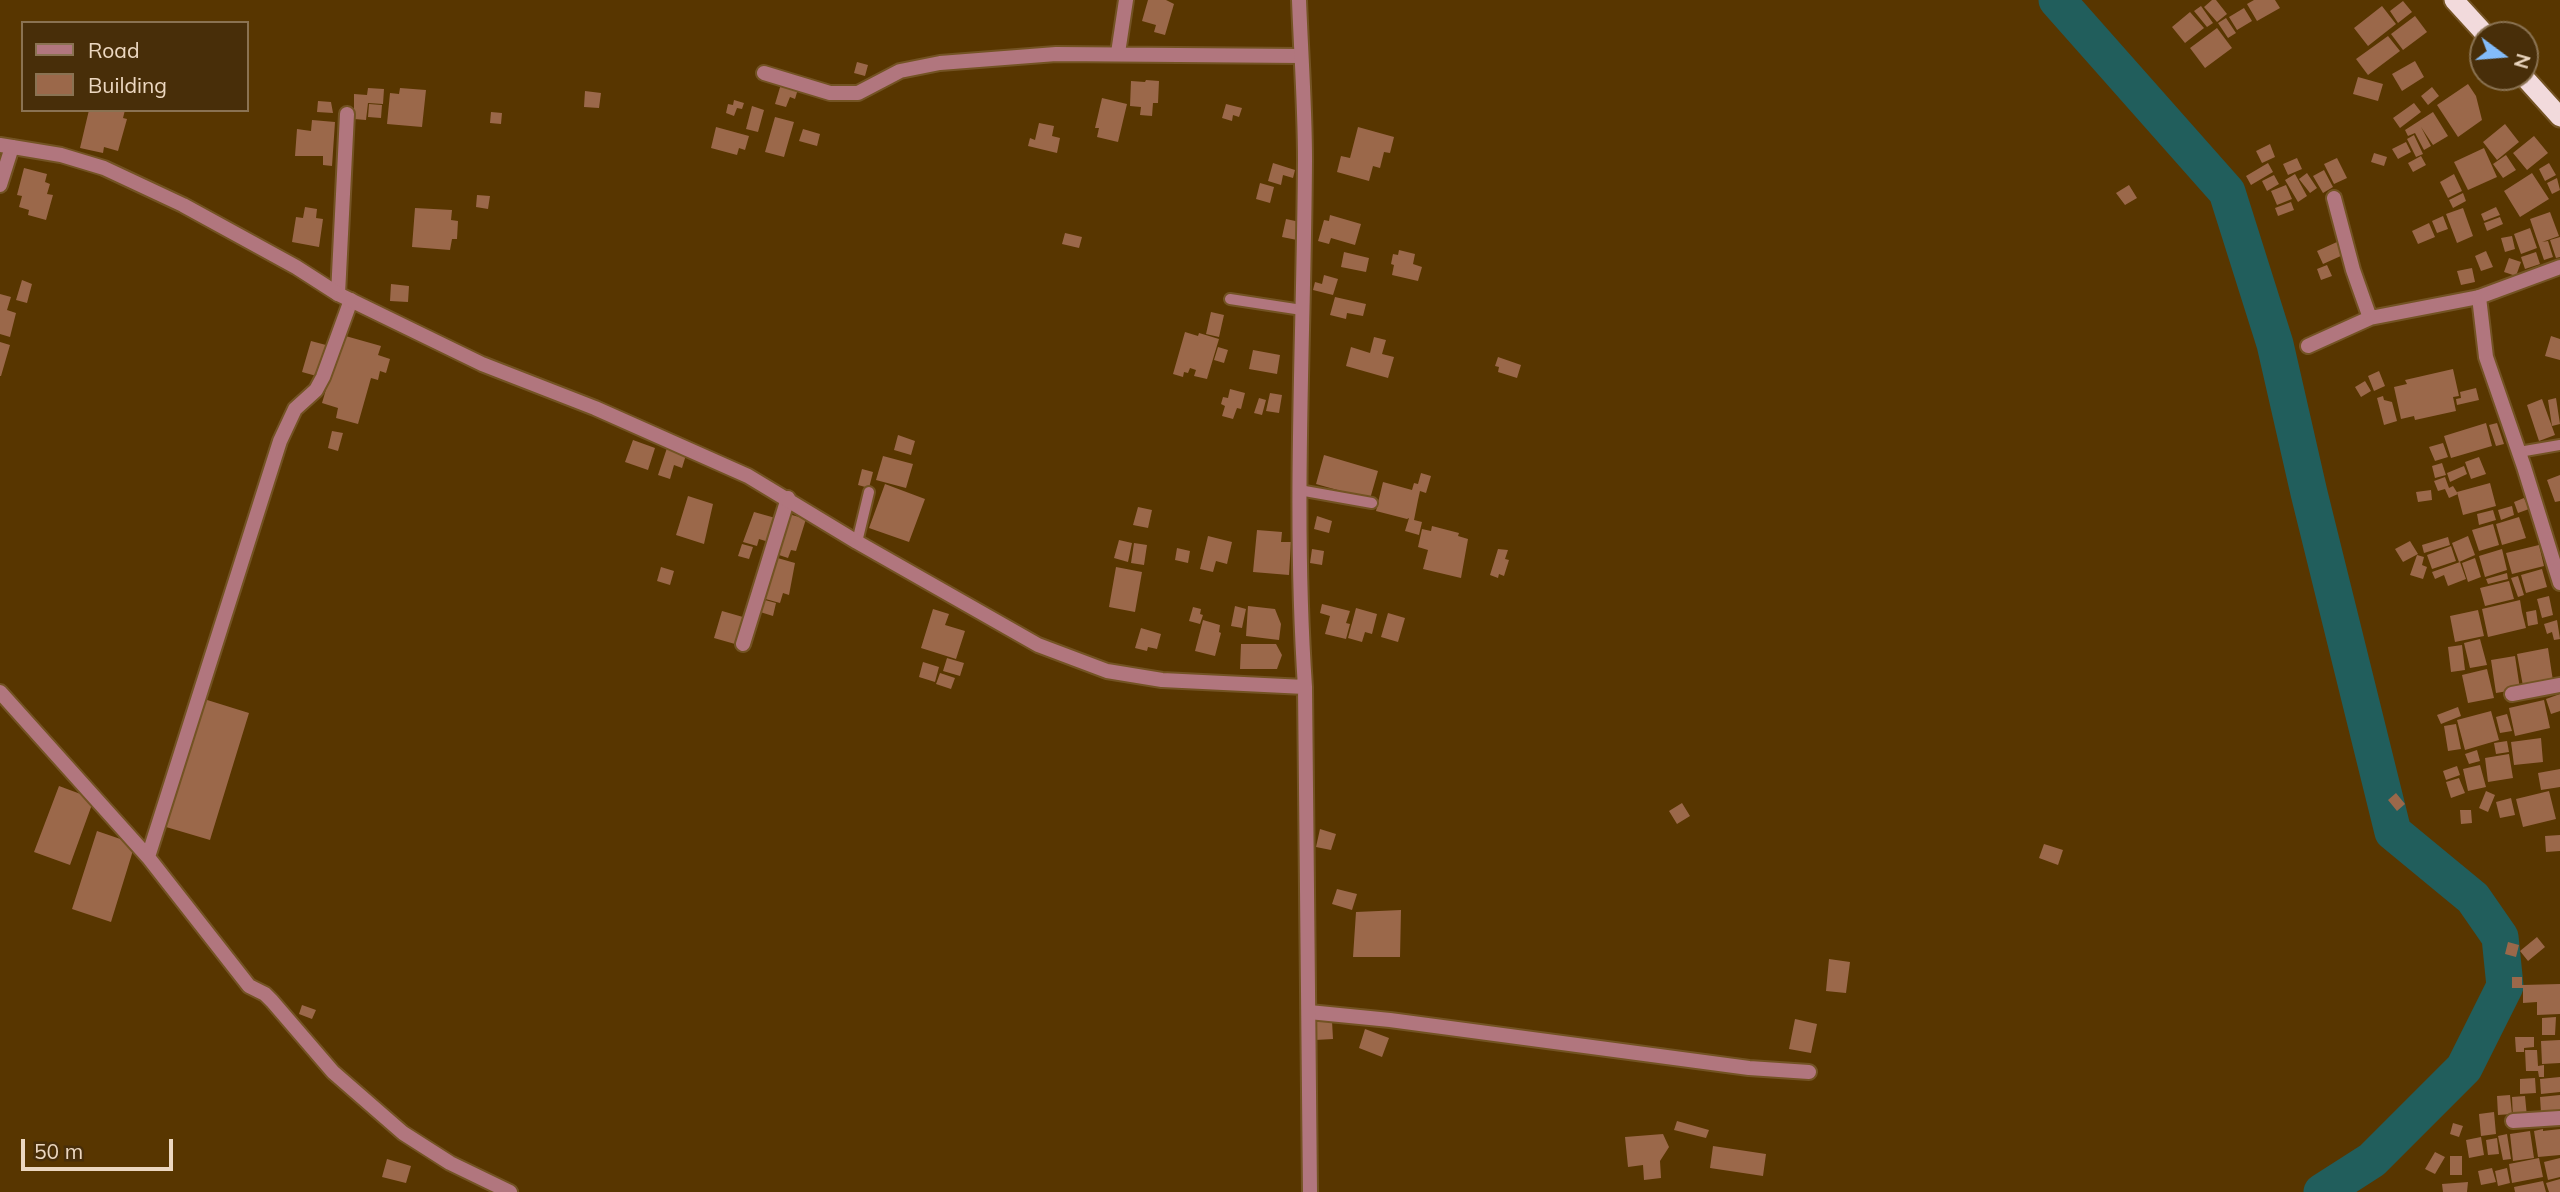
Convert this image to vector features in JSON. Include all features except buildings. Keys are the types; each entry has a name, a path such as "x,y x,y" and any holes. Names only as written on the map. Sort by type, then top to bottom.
{"highway":[{"path":"2455,0 2474,21"},
{"path":"2537,91 2560,117"}],"street":[{"path":"1118,53 1126,0"},
{"path":"1299,0 1305,156 1299,490 1300,611 1305,687 1310,1192"},
{"path":"764,73 830,93 858,93 900,71 940,63 1056,54 1301,56"},
{"path":"148,857 280,441 295,409 316,390 323,377 344,297 347,114"},
{"path":"0,185 6,146 61,155 104,168 183,205 296,267 344,297 482,364 595,408 737,471 788,498 857,542 1038,645 1107,671 1162,680 1305,687"},
{"path":"2334,198 2353,270 2370,318"},
{"path":"2308,346 2370,318 2479,297 2560,267"},
{"path":"2479,297 2486,357 2560,583"},
{"path":"743,644 788,498"},
{"path":"2512,694 2560,685"},
{"path":"0,692 148,857 249,986 265,994 333,1072 403,1133 450,1163 510,1192"},
{"path":"1310,1012 1390,1020 1749,1068 1809,1072"},
{"path":"2513,1121 2560,1118"}],"lane":[{"path":"1230,299 1302,310"},
{"path":"2519,452 2560,445"},
{"path":"1299,490 1372,503"},
{"path":"857,542 869,492"}],"waterway":[{"path":"2057,0 2227,192 2275,344 2393,832 2473,898 2500,937 2505,986 2464,1068 2372,1160 2322,1192"}]}
